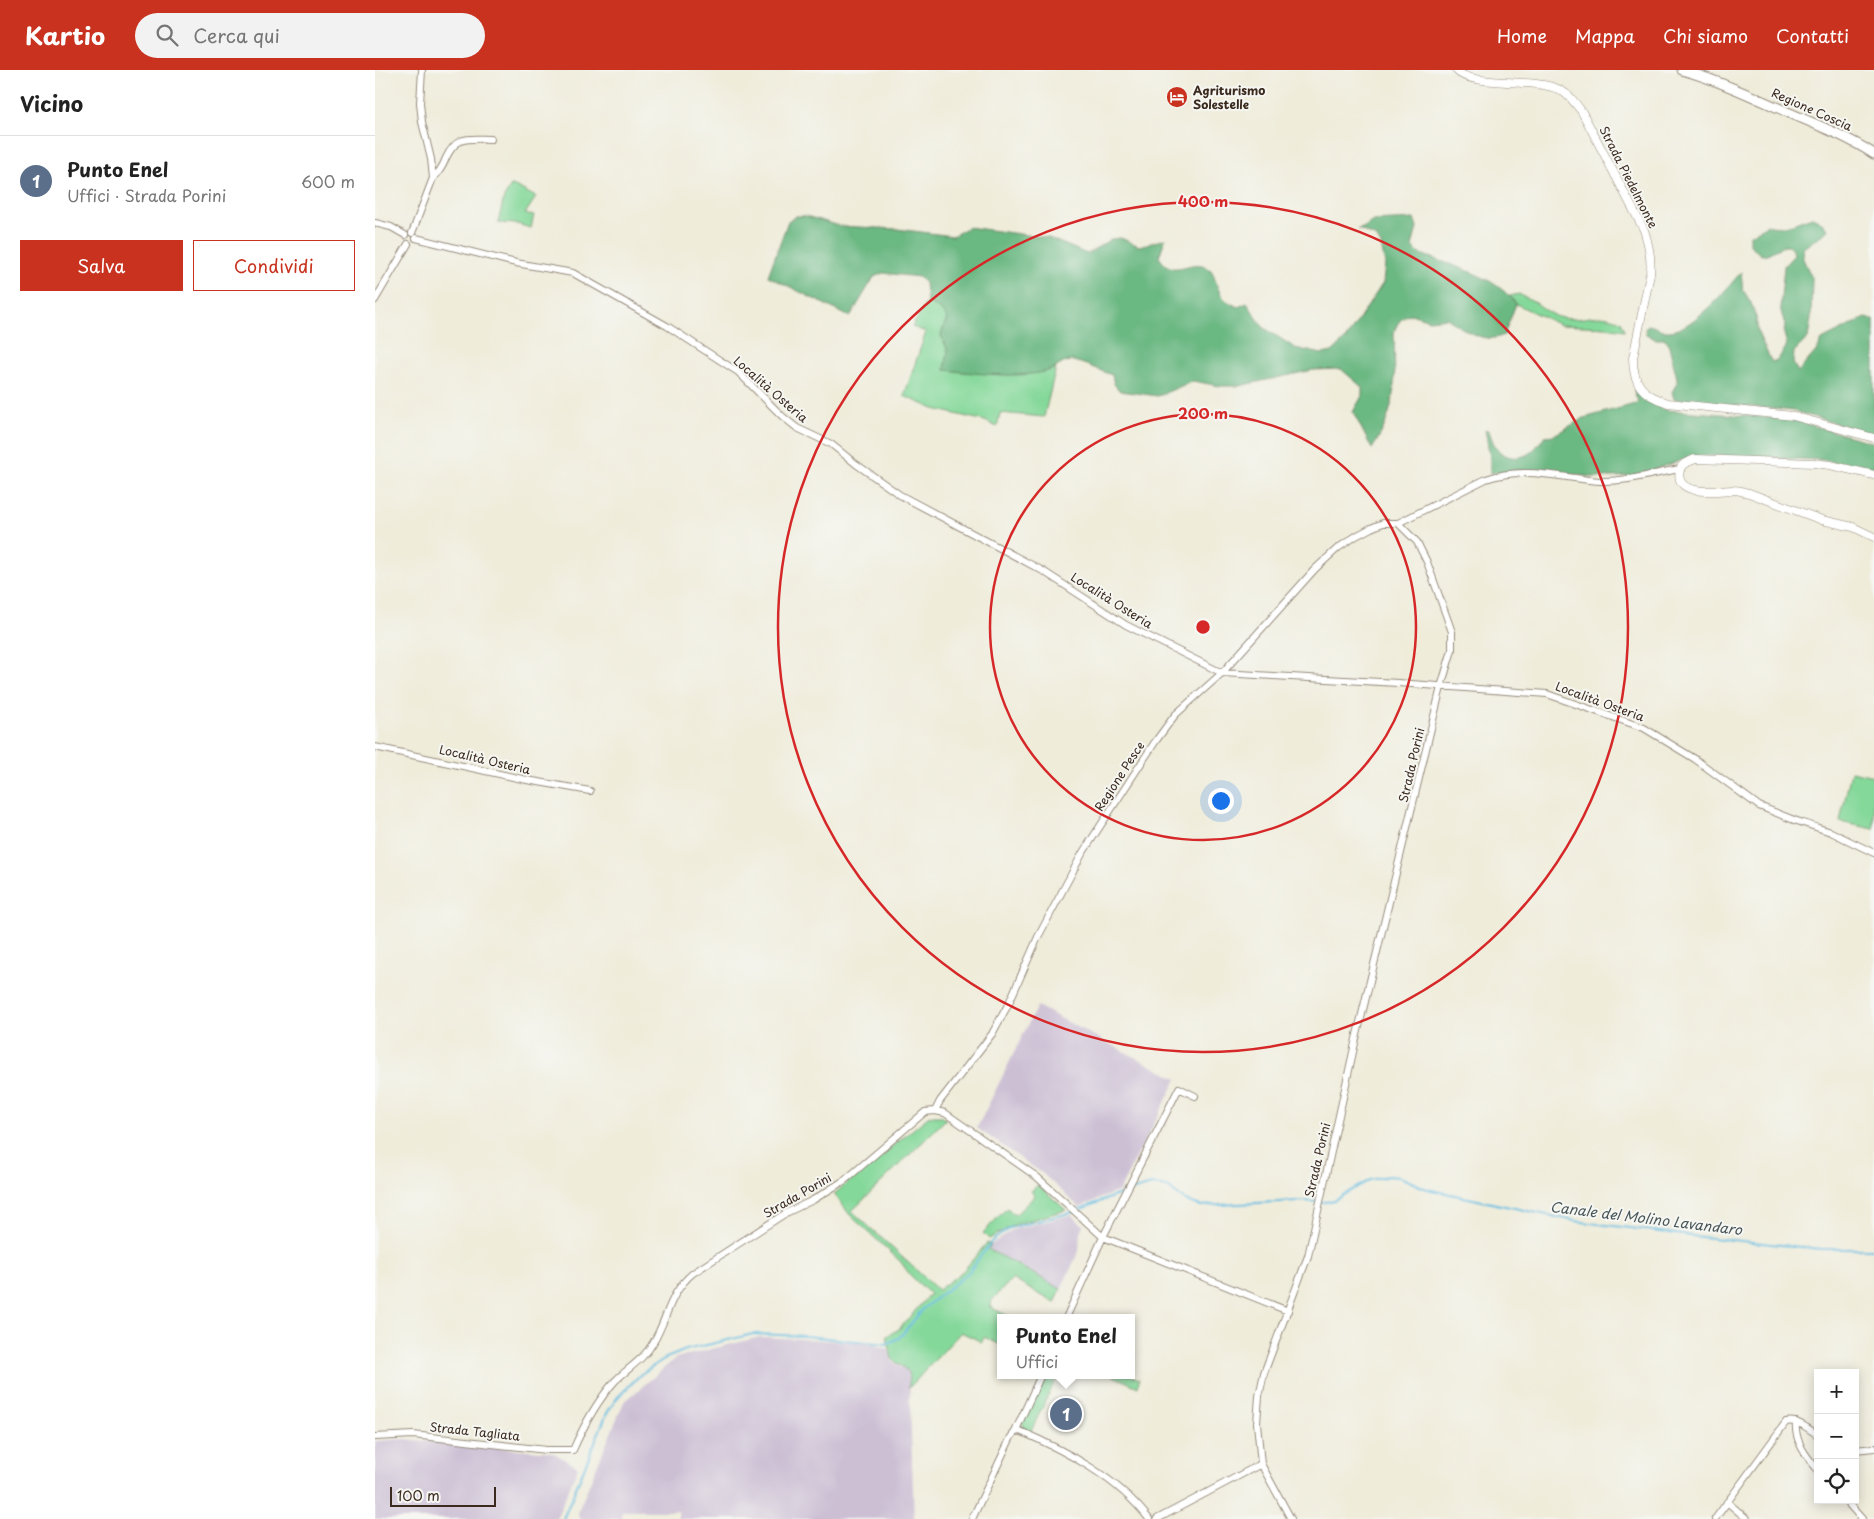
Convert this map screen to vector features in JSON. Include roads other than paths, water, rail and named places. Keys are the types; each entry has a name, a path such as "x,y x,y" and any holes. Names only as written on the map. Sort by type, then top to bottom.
{"main road":[{"name":"Regione Coscia","path":"1682,70 1759,99 1830,130 1857,143 1874,154"}],"street":[{"path":"375,300 408,244 413,243 433,178 420,103 422,70"},
{"name":"Strada Piedelmonte","path":"1456,70 1459,74 1472,79 1543,85 1560,90 1573,99 1583,112 1641,222 1649,244 1652,260 1633,358 1633,371 1637,382 1652,398 1668,403 1793,416 1874,438"},
{"path":"433,178 440,172 451,146 469,138 491,139"},
{"path":"375,222 405,235 407,233 414,235"},
{"path":"405,235 404,238 408,244"},
{"name":"Località Osteria","path":"414,235 516,263 573,273 667,326 738,372 782,416 797,428 831,444 900,495 1043,571 1126,625 1222,673 1547,694 1644,728 1695,759 1759,806 1831,832 1874,853"},
{"path":"1874,475 1813,463 1695,460 1685,463 1681,469 1680,477 1683,484 1689,489 1699,492 1737,490 1749,493 1822,520 1853,527 1874,537"},
{"path":"1398,523 1486,479 1500,474 1521,472 1601,480 1623,480 1681,469"},
{"name":"Regione Pesce","path":"935,1111 940,1101 992,1034 1009,1003 1038,937 1078,862 1155,742 1175,715 1222,673 1315,569 1338,548 1383,523 1398,523"},
{"name":"Strada Porini","path":"1291,1519 1261,1464 1257,1423 1259,1396 1264,1373 1308,1256 1319,1202 1441,687 1452,650 1453,632 1427,562 1417,542 1398,523"},
{"name":"Località Osteria","path":"375,747 527,780 590,791"},
{"path":"1069,1314 1103,1237 1179,1088 1195,1096"},
{"path":"935,1111 945,1113 1037,1177 1103,1237 1288,1311"},
{"name":"Strada Porini","path":"573,1450 585,1425 605,1392 646,1354 654,1342 673,1296 684,1280 787,1213 832,1189 892,1142 925,1112 935,1111"},
{"path":"972,1519 1039,1379"},
{"path":"1715,1519 1783,1425 1790,1421 1796,1422 1814,1432"},
{"path":"1796,1422 1795,1431 1798,1442 1814,1464"},
{"path":"1015,1432 1020,1431 1081,1461 1132,1498 1149,1519"},
{"name":"Strada Tagliata","path":"375,1437 413,1435 546,1450 573,1450"},
{"path":"1859,1450 1874,1448"},
{"path":"1157,1519 1261,1464"},
{"path":"1727,1502 1747,1519"},
{"path":"1849,1504 1862,1519"}],"waterway":[{"name":"Canale del Molino Lavandaro","path":"1127,1192 1152,1185 1167,1187 1186,1201 1201,1206 1298,1201 1326,1202 1334,1200 1370,1180 1388,1176 1400,1177 1427,1189 1575,1221 1692,1236 1821,1249 1874,1249"},
{"name":"Canale del Molino Lavandaro","path":"563,1519 607,1413 617,1398 641,1374 664,1359 686,1350 753,1334 806,1336 886,1344 899,1338 924,1308 968,1273 992,1241 1010,1228 1070,1213 1123,1193"}],"place":[{"name":"Agriturismo Solestelle","path":"1177,97"},
{"name":"Punto Enel","path":"1066,1414"}]}
